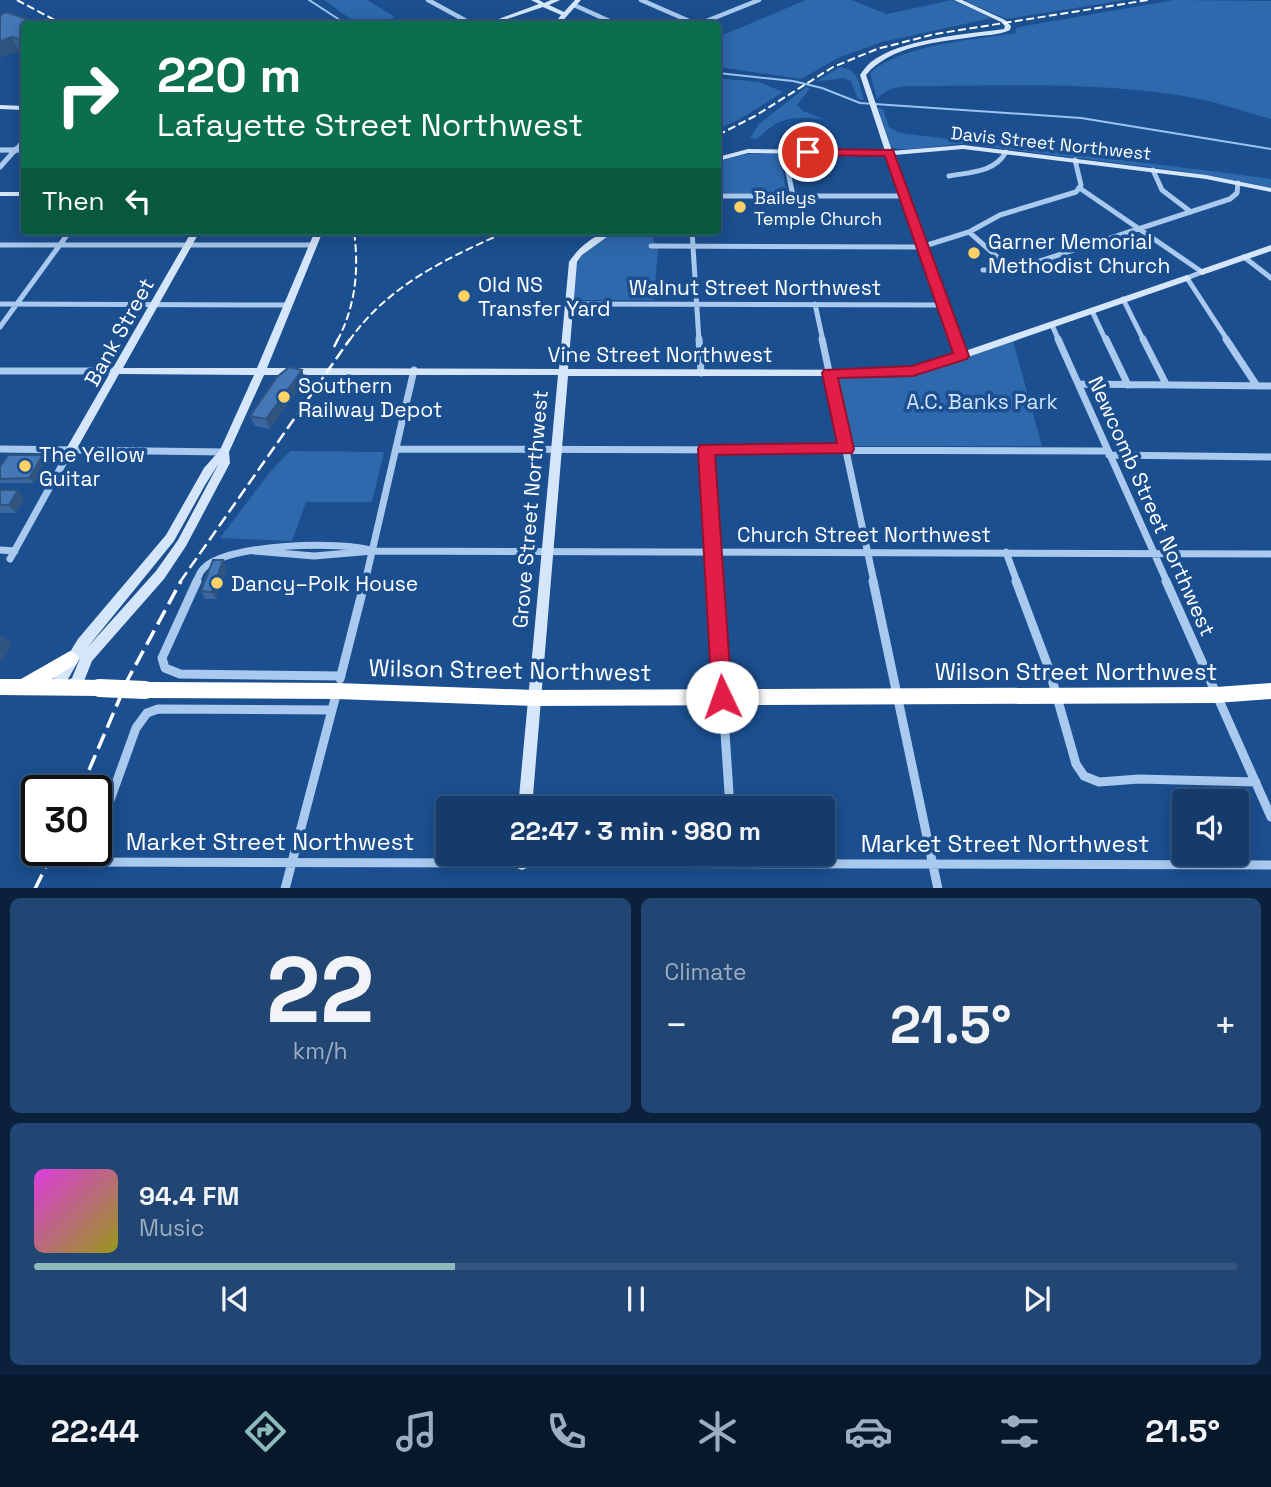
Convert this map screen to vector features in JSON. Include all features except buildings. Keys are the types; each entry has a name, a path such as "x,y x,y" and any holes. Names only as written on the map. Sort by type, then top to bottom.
{"highway":[{"path":"23,687 70,659"},
{"name":"Wilson Street Northwest","path":"0,687 145,690 339,683 534,698 1216,695 1271,691"}],"street":[{"path":"428,0 466,21"},
{"path":"534,0 565,15"},
{"path":"497,21 557,0"},
{"path":"641,0 690,21"},
{"path":"746,0 752,3"},
{"path":"705,21 759,0"},
{"path":"958,0 1003,21 1008,26 1007,30 919,46 875,61 863,75 921,247 962,356"},
{"path":"560,21 576,2 611,21"},
{"path":"1,106 21,108"},
{"path":"0,167 21,143"},
{"name":"Davis Street Northwest","path":"721,158 742,152 889,153 949,146 1153,170 1271,190"},
{"path":"0,150 21,150"},
{"path":"784,152 793,196"},
{"path":"949,176 989,168 998,164 1006,152"},
{"path":"1075,160 1081,188 1202,272"},
{"path":"1153,170 1162,190 1191,212"},
{"path":"983,270 1011,269 1191,212 1236,196 1238,183"},
{"path":"651,246 921,247 970,232 1000,215 1071,194 1081,188"},
{"path":"0,194 21,194"},
{"path":"721,196 904,196"},
{"path":"970,232 1011,269"},
{"path":"0,327 67,235"},
{"name":"Bank Street","path":"71,449 194,235"},
{"path":"223,452 225,463 182,543 160,575 87,657 77,682 66,688 59,682 70,659 93,628 138,582 171,537 212,463 223,452 261,372 317,235"},
{"name":"Grove Street Northwest","path":"526,796 555,449 575,257 605,235"},
{"path":"692,235 701,373"},
{"path":"0,245 313,245"},
{"path":"1257,386 1186,278 1271,247"},
{"path":"1244,257 1271,278"},
{"name":"Vine Street Northwest","path":"117,371 913,371 1186,278"},
{"path":"1123,299 1166,384"},
{"path":"0,303 289,305"},
{"name":"Walnut Street Northwest","path":"569,304 942,305"},
{"path":"815,304 938,888"},
{"path":"1092,311 1128,385"},
{"name":"Newcomb Street Northwest","path":"1052,324 1271,817"},
{"path":"285,888 373,551 414,370"},
{"path":"0,371 117,371"},
{"path":"1079,384 1271,386"},
{"path":"0,449 223,452"},
{"path":"0,550 13,555 71,449"},
{"path":"397,449 846,449 1271,457"},
{"path":"706,449 729,796"},
{"name":"Church Street Northwest","path":"339,683 180,674 165,668 162,658 203,568 214,559 253,551 292,555 361,555 373,551 714,550 1271,554"},
{"path":"1006,552 1058,696 1076,764 1084,776 1099,782 1139,779 1256,782"},
{"path":"112,795 136,728 147,713 158,709 331,710"},
{"name":"Market Street Northwest","path":"112,857 292,862 436,859"},
{"name":"Market Street Northwest","path":"835,862 1271,865"}],"green space":[{"path":"324,0 367,0 395,17 382,21 355,21"},
{"path":"806,0 851,0 887,14 952,0 992,18 882,42 840,57 801,79 721,67 721,36"},
{"path":"969,0 1125,0 1007,19 964,1"},
{"path":"1174,0 1271,1 1271,119 1204,100 1132,89 1094,87 909,86 891,89 877,99 870,73 884,63 919,49 1016,33 1015,29 1019,27"},
{"path":"840,67 855,74 864,100 858,99 851,81 843,78 815,82"},
{"path":"721,78 759,82 783,92 721,128"},
{"path":"806,87 810,88 797,105 803,111 824,119 788,119 773,125 757,139 750,138 759,124"},
{"path":"878,108 883,109 889,127 900,133 1271,179 1271,189 1182,171 965,144 896,148 890,146"},
{"path":"748,154 779,154 786,194 721,193 721,162"},
{"path":"610,235 653,235 658,248 654,300 574,298 578,263 595,244"},
{"name":"A.C. Banks Park","path":"1013,341 1042,446 854,446 850,443 837,380 840,377 893,378 921,373"},
{"path":"290,451 384,452 372,502 306,502 292,541 220,538 270,472"}],"waterway":[{"path":"309,0 341,21"},
{"path":"721,73 793,81 822,88 860,103 1081,118 1271,149"}],"railway":[{"path":"17,0 56,21"},
{"path":"721,133 755,116 833,67 877,49 935,34 1148,0"},
{"path":"337,341 352,301 356,259 354,235"},
{"path":"349,341 365,321 400,289 441,263 499,235"},
{"path":"180,582 350,339"},
{"path":"334,347 337,341"},
{"path":"87,775 128,679 181,581"},
{"path":"35,888 46,866"}],"place":[{"name":"Baileys Temple Church","path":"740,207"},
{"name":"Garner Memorial Methodist Church","path":"974,253"},
{"name":"Old NS Transfer Yard","path":"464,296"},
{"name":"Southern Railway Depot","path":"284,397"},
{"name":"The Yellow Guitar","path":"25,466"},
{"name":"Dancy–Polk House","path":"217,583"}],"route":[{"path":"722,697 706,449 846,449 830,373 877,374 913,371 962,356 889,153 808,152"}]}
